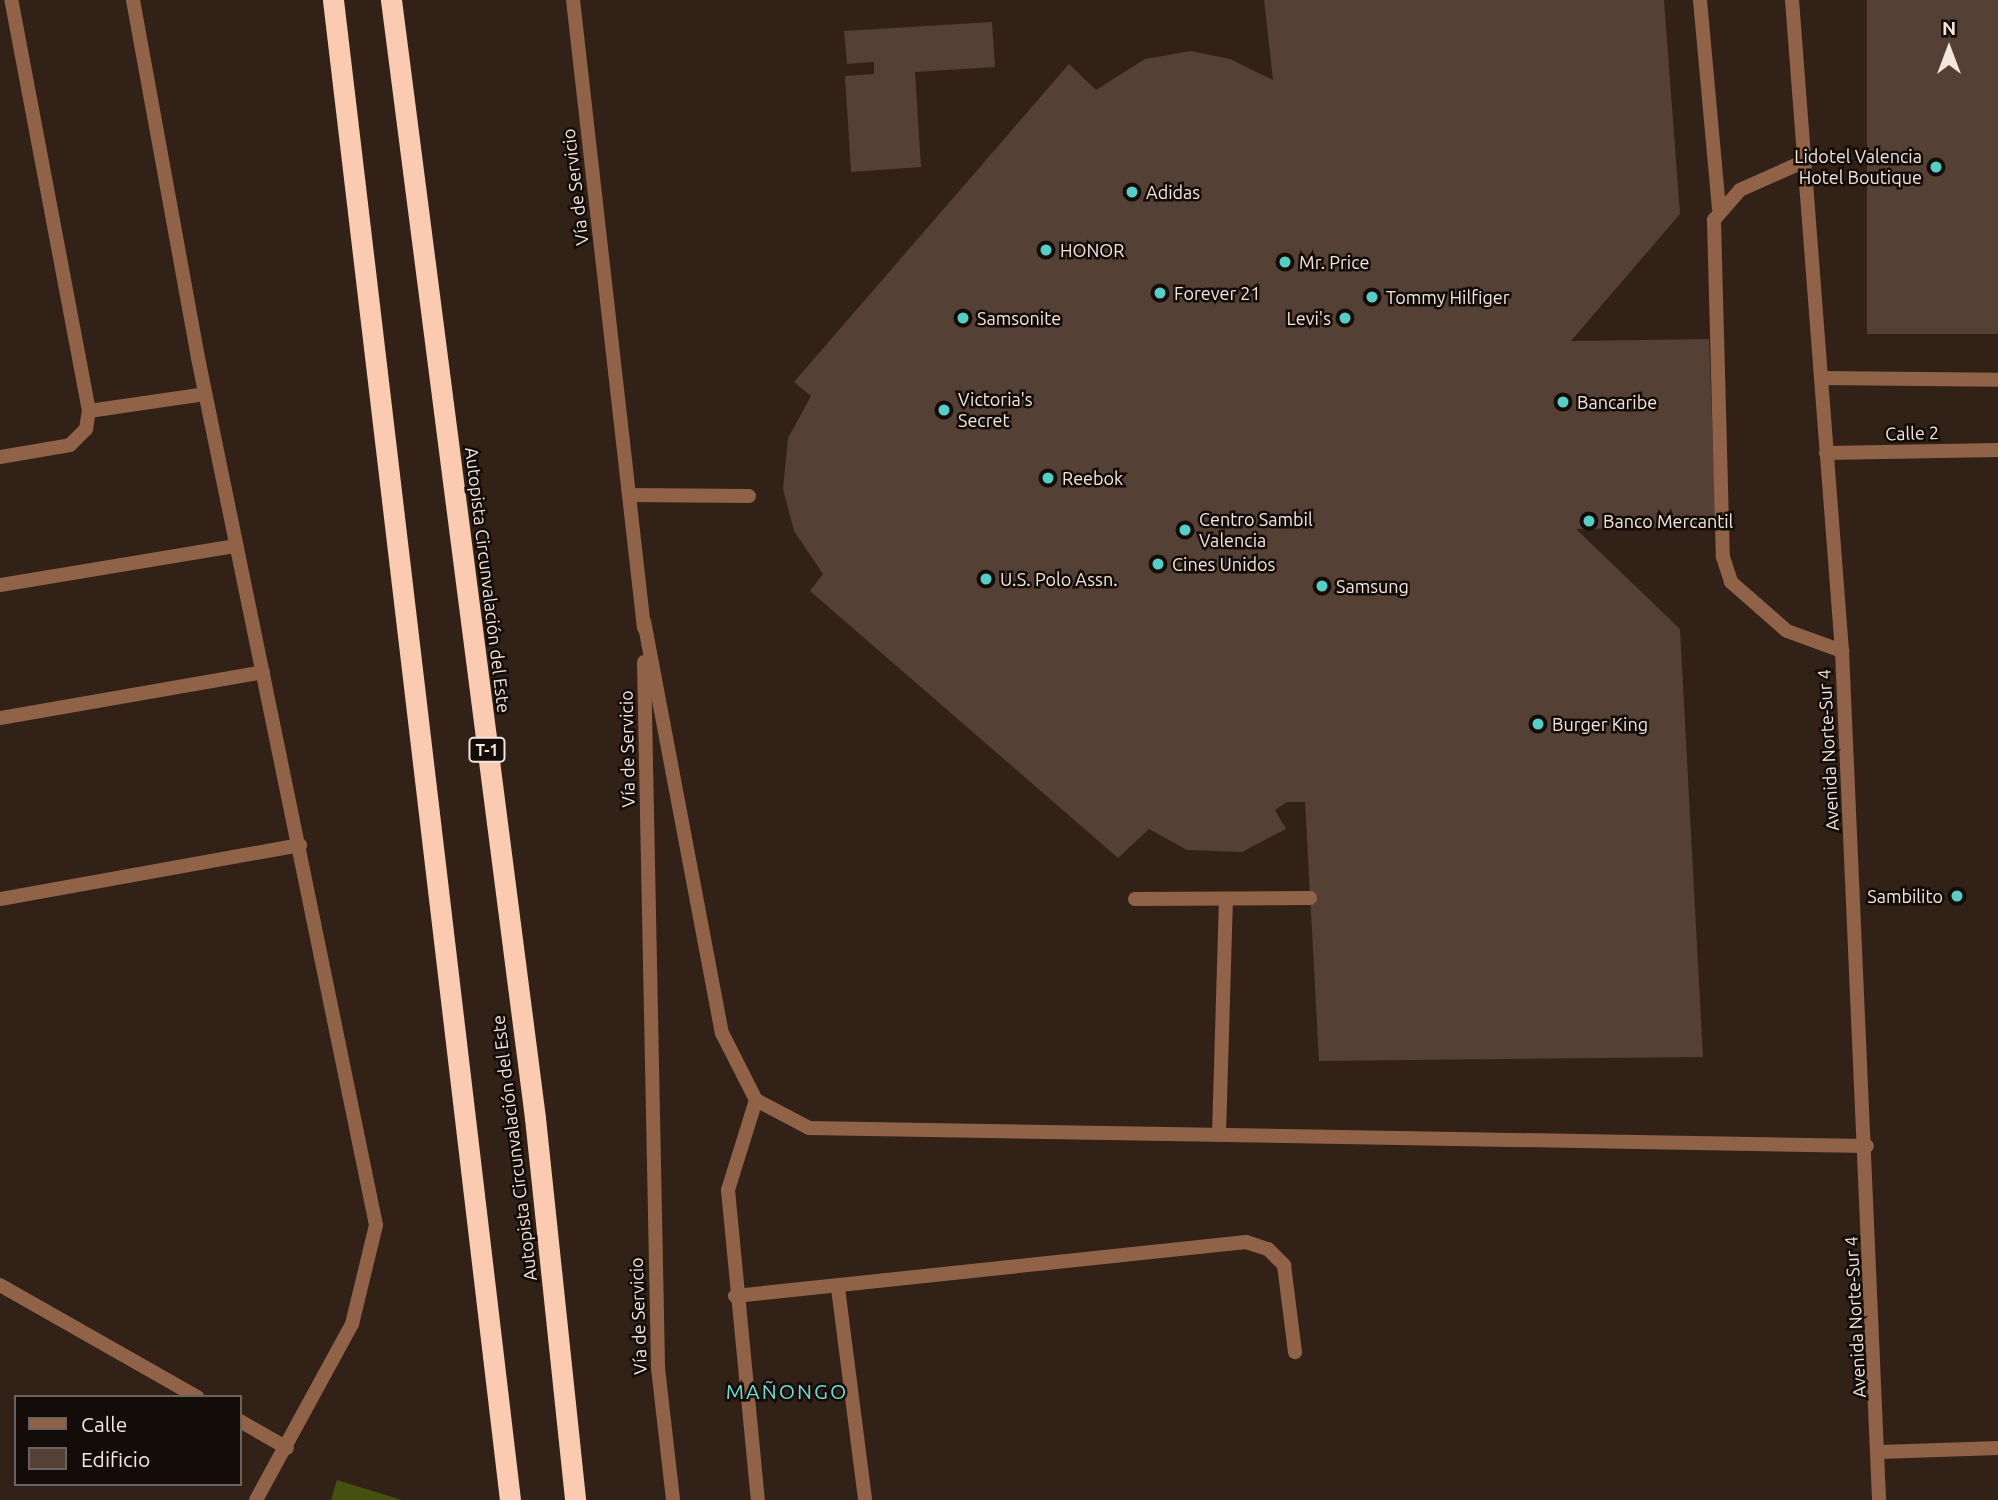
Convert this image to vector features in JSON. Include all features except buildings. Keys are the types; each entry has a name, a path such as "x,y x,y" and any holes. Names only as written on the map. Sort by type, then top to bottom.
{"highway":[{"path":"333,0 510,1500"},
{"name":"Autopista Circunvalación del Este","path":"391,0 535,1118 575,1500"}],"street":[{"path":"0,457 69,445 86,429 89,411 11,0"},
{"path":"133,0 205,394 300,845 376,1225 352,1325 287,1448 256,1500"},
{"name":"Vía de Servicio","path":"573,0 644,621 658,1368 673,1500"},
{"path":"1700,0 1719,208"},
{"name":"Avenida Norte-Sur 4","path":"1792,0 1842,651 1867,1146 1880,1452 1879,1500"},
{"path":"1805,161 1740,190 1719,208 1714,220 1714,302 1723,557 1731,582 1787,631 1842,651"},
{"path":"1821,378 1998,380"},
{"path":"89,411 205,394"},
{"name":"Calle 2","path":"1826,453 1998,450"},
{"path":"629,495 749,496"},
{"path":"0,585 236,546"},
{"path":"644,621 722,1033 756,1100 809,1128 1867,1146"},
{"path":"0,718 262,672"},
{"path":"0,899 300,845"},
{"path":"1135,899 1310,898"},
{"path":"1219,1134 1226,899"},
{"path":"756,1100 728,1190 735,1296 758,1500"},
{"path":"735,1296 838,1288 1246,1242 1268,1249 1284,1265 1295,1352"},
{"path":"0,1285 193,1395"},
{"path":"838,1288 865,1500"},
{"path":"242,1422 287,1448"},
{"path":"1880,1452 1998,1448"}],"green space":[{"path":"337,1480 402,1500 331,1500"}],"place":[{"name":"Lidotel Valencia Hotel Boutique","path":"1936,167"},
{"name":"Adidas","path":"1132,192"},
{"name":"HONOR","path":"1046,250"},
{"name":"Mr. Price","path":"1285,262"},
{"name":"Forever 21","path":"1160,293"},
{"name":"Tommy Hilfiger","path":"1372,297"},
{"name":"Samsonite","path":"963,318"},
{"name":"Levi's","path":"1345,318"},
{"name":"Bancaribe","path":"1563,402"},
{"name":"Victoria's Secret","path":"944,410"},
{"name":"Reebok","path":"1048,478"},
{"name":"Banco Mercantil","path":"1589,521"},
{"name":"Centro Sambil Valencia","path":"1185,530"},
{"name":"Cines Unidos","path":"1158,564"},
{"name":"U.S. Polo Assn.","path":"986,579"},
{"name":"Samsung","path":"1322,586"},
{"name":"Burger King","path":"1538,724"},
{"name":"Sambilito","path":"1957,896"}],"district":[{"name":"MAÑONGO","path":"787,1391"}]}
